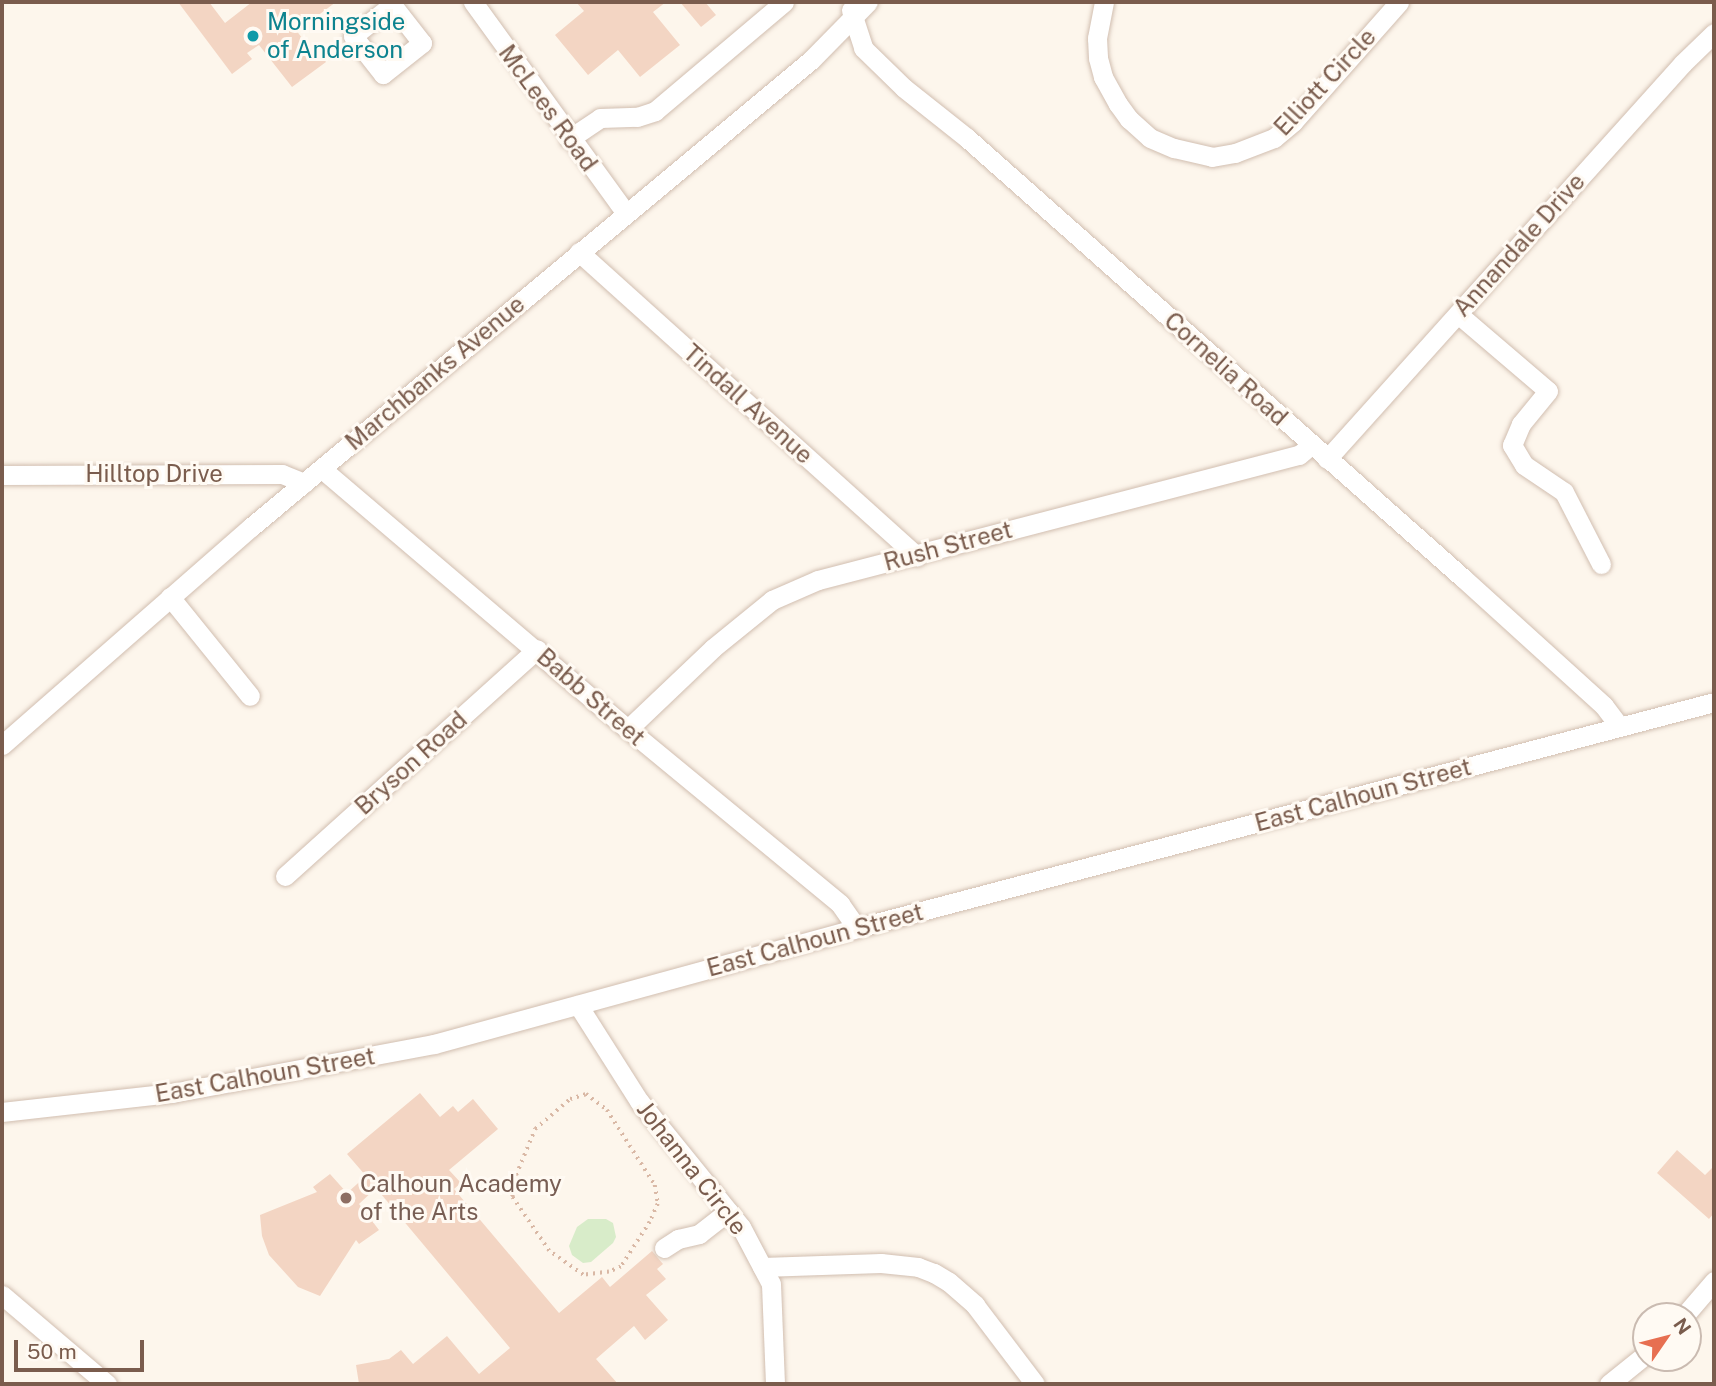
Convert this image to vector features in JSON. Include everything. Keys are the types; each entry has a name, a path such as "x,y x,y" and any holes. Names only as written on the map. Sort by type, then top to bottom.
{"street":[{"name":"McLees Road","path":"473,2 569,139 626,214"},
{"path":"569,139 600,118 638,117 655,111 784,2"},
{"name":"Marchbanks Avenue","path":"2,746 304,483 811,60 851,10 868,2"},
{"name":"Elliott Circle","path":"1104,2 1098,28 1098,58 1103,77 1118,104 1129,119 1150,138 1174,148 1212,158 1235,153 1274,138 1293,122 1399,2"},
{"name":"Cornelia Road","path":"851,10 863,48 905,88 967,138 1534,642 1604,706 1620,727"},
{"name":"Annandale Drive","path":"1327,459 1683,63 1714,35"},
{"name":"Tindall Avenue","path":"579,251 917,556"},
{"path":"1458,314 1548,391 1521,424 1512,445 1524,465 1564,492 1601,564"},
{"name":"Rush Street","path":"628,729 713,648 772,600 818,580 1299,455 1311,445"},
{"name":"Babb Street","path":"322,469 628,729 840,904 857,928"},
{"name":"Hilltop Drive","path":"2,475 282,474 304,483"},
{"path":"170,597 250,696"},
{"name":"Bryson Road","path":"285,876 537,649"},
{"name":"East Calhoun Street","path":"2,1112 172,1093 434,1044 857,928 1714,702"},
{"name":"Johanna Circle","path":"578,1005 639,1101 741,1227 771,1284 775,1384"},
{"path":"664,1248 678,1239 699,1234 728,1211"},
{"path":"762,1267 881,1263 934,1273 949,1282 975,1305 1035,1384"},
{"path":"1696,1302 1714,1281"},
{"path":"2,1295 107,1384"},
{"path":"1609,1384 1632,1365"}],"path":[{"path":"586,1094 607,1110 654,1185 658,1204 630,1252 621,1267 609,1272 583,1275 549,1251 512,1198 516,1175 535,1129 570,1099 586,1094"}],"green space":[{"path":"588,1219 606,1219 613,1223 616,1237 613,1243 591,1262 583,1263 572,1255 569,1246 577,1227"}],"building":[{"name":"Morningside of Anderson","path":"178,2 209,2 225,23 252,2 336,2 301,28 294,19 290,22 311,50 315,47 326,62 292,87 259,45 247,53 252,59 232,74"},
{"path":"576,2 666,2 653,12 680,45 640,77 618,50 588,75 555,35 584,11"},
{"path":"680,2 705,2 716,15 701,27"},
{"path":"420,1093 440,1117 453,1106 458,1112 473,1099 498,1129 449,1170 461,1183 454,1189 559,1313 602,1277 610,1287 652,1251 663,1264 657,1269 666,1279 646,1295 668,1320 645,1340 634,1326 596,1359 618,1384 359,1384 356,1365 389,1359 401,1350 413,1364 447,1336 479,1374 510,1348 376,1188 359,1204 379,1230 359,1244 356,1240 320,1296 298,1287 269,1255 262,1236 260,1215 317,1192 313,1187 330,1174 347,1193 366,1176 347,1154"},
{"path":"1677,1150 1705,1175 1712,1168 1714,1170 1714,1213 1709,1219 1657,1173"}],"place":[{"name":"Morningside of Anderson","path":"253,36"},
{"name":"Calhoun Academy of the Arts","path":"346,1198"}]}
